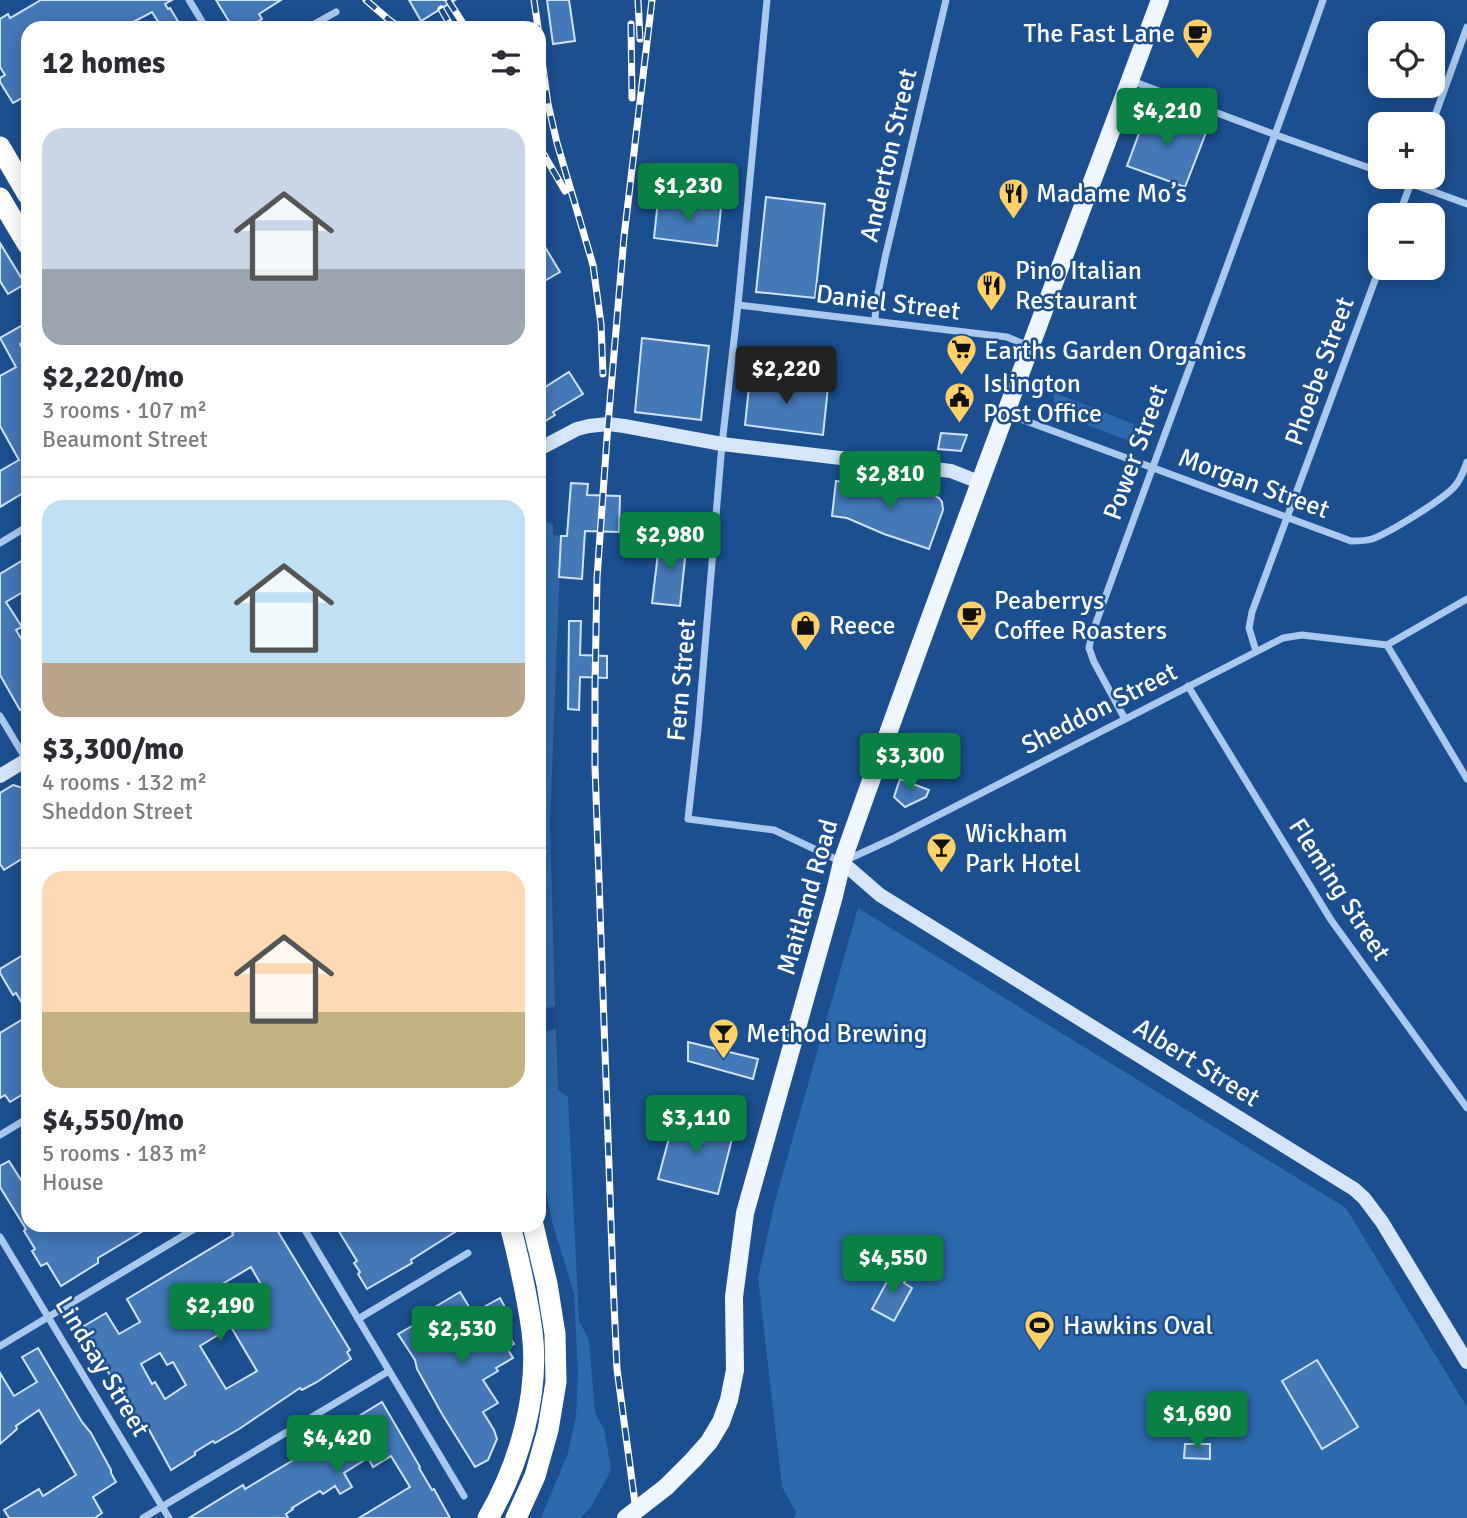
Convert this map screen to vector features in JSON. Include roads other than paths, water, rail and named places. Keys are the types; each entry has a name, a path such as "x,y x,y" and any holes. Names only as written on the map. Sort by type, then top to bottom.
{"highway":[{"path":"0,147 21,182"},
{"path":"21,195 1,203 21,234"},
{"path":"488,1518 502,1494 521,1443 532,1389 532,1334 512,1232"},
{"path":"516,1518 535,1476 548,1430 556,1382 553,1321 535,1232"}],"main road":[{"name":"Maitland Road","path":"626,1518 666,1487 709,1442 721,1422 729,1400 735,1370 734,1297 745,1213 842,862 979,482 1160,0"},
{"path":"546,445 577,429 600,424 624,426 722,444 951,471 979,482"},
{"path":"0,776 21,764"},
{"name":"Albert Street","path":"842,862 880,895 1354,1189 1382,1222 1467,1362"}],"street":[{"path":"189,0 202,21"},
{"name":"Fern Street","path":"767,0 722,444 688,819 774,830 842,862"},
{"name":"Anderton Street","path":"875,320 876,303 946,0"},
{"name":"Power Street","path":"1125,719 1094,662 1089,648 1092,634 1323,0"},
{"path":"320,21 336,12"},
{"path":"1436,112 1467,27"},
{"path":"1130,81 1368,167"},
{"path":"1433,189 1467,204"},
{"name":"Phoebe Street","path":"1256,651 1249,628 1252,612 1375,280"},
{"name":"Daniel Street","path":"738,305 1007,337 1031,347"},
{"name":"Morgan Street","path":"1005,414 1351,541 1363,541 1386,533 1446,494 1456,485 1467,462"},
{"path":"0,543 21,530"},
{"path":"1467,599 1387,645 1467,779"},
{"name":"Sheddon Street","path":"842,862 892,839 1283,638 1302,635 1387,645"},
{"name":"Fleming Street","path":"1188,686 1331,920 1467,1108"},
{"path":"0,716 21,750"},
{"path":"0,1135 21,1122"},
{"path":"0,1346 189,1232"},
{"path":"306,1232 464,1496"},
{"name":"Lindsay Street","path":"0,1237 169,1518"},
{"path":"358,1319 468,1253"},
{"path":"143,1518 389,1371"}],"railway":[{"path":"366,0 391,21"},
{"path":"448,0 462,21"},
{"path":"534,0 537,21"},
{"path":"638,0 640,39"},
{"path":"637,1518 617,1369 595,766 595,685 597,578 608,424 624,237 652,0"},
{"path":"441,9 448,21"},
{"path":"631,24 632,98"},
{"path":"546,90 557,143 593,265 601,324 603,374"},
{"path":"546,158 565,191"}],"place":[{"name":"The Fast Lane","path":"1198,60"},
{"name":"Madame Mo’s","path":"1013,220"},
{"name":"Pino Italian Restaurant","path":"992,312"},
{"name":"Earths Garden Organics","path":"961,377"},
{"name":"Islington Post Office","path":"960,425"},
{"name":"Peaberrys Coffee Roasters","path":"971,642"},
{"name":"Reece","path":"806,652"},
{"name":"Wickham Park Hotel","path":"942,875"},
{"name":"Method Brewing","path":"723,1060"},
{"name":"Hawkins Oval","path":"1040,1352"}]}
